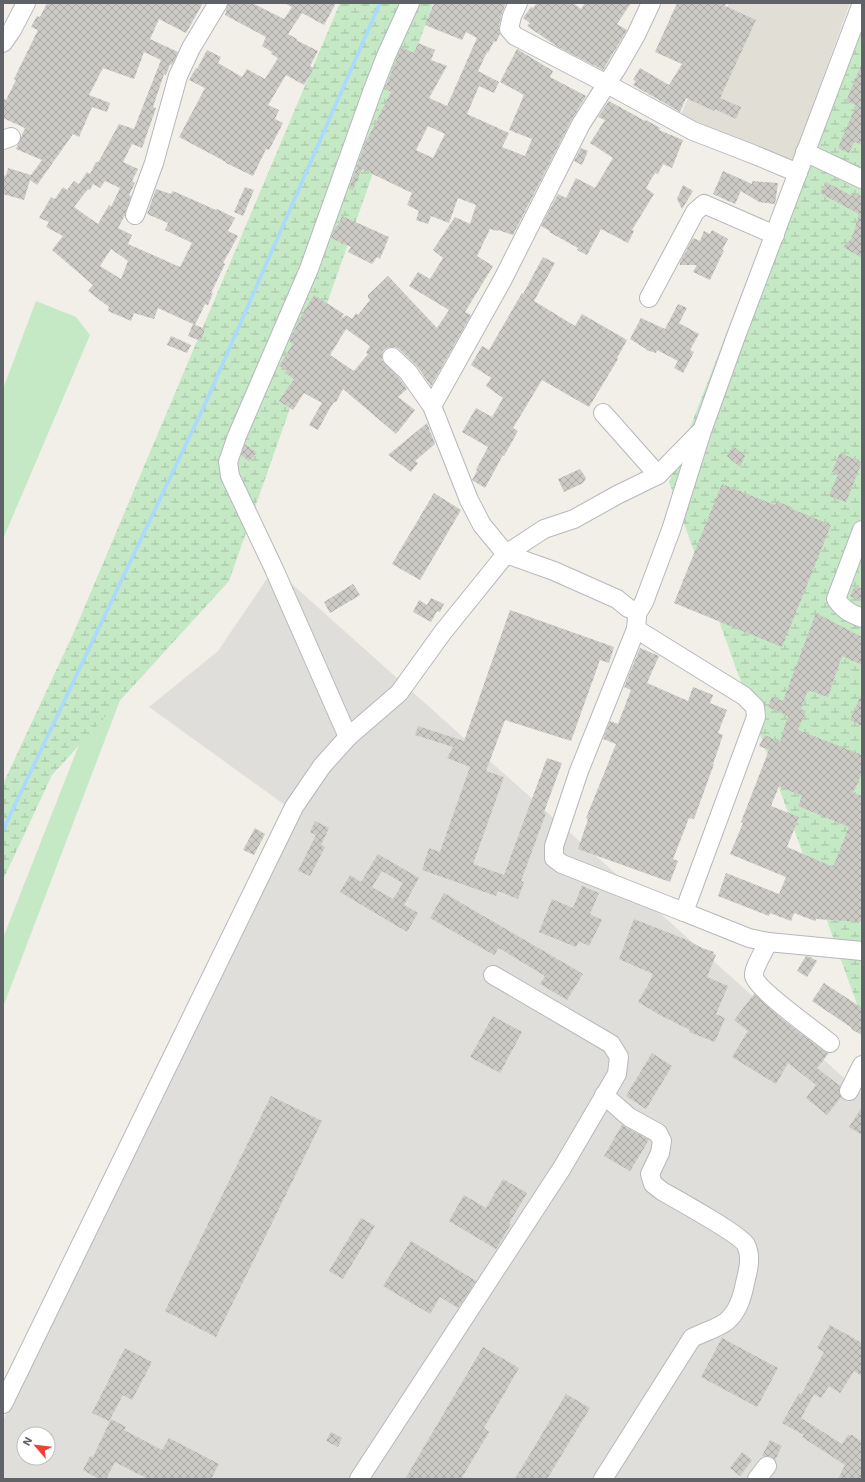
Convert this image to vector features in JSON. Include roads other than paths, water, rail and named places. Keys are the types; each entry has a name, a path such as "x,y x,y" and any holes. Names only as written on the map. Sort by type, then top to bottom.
{"street":[{"path":"3,44 26,3"},
{"path":"135,216 154,163 178,76 190,48 218,3"},
{"path":"348,737 274,569 230,476 228,462 236,436 309,269 372,92 386,56 410,3"},
{"path":"518,3 512,16 509,29 515,36 693,131 798,173"},
{"path":"432,406 503,279 581,124 636,35 651,3"},
{"path":"862,5 734,339 670,530 579,771 554,846 554,858 562,864 749,938 768,942 862,952"},
{"path":"805,152 862,179"},
{"path":"650,298 695,212 704,204 775,235"},
{"path":"392,357 408,372 432,406 469,500 482,525 506,554 554,571 617,599 628,608 637,620 744,696 755,707 756,717 684,912"},
{"path":"603,413 658,475"},
{"path":"3,1404 294,807 322,766 348,737 399,693 443,632 506,554 544,529 574,519 617,495 658,475 702,431"},
{"path":"862,530 836,599 841,607 862,618"},
{"path":"768,942 754,977 758,985 830,1043"},
{"path":"359,1479 562,1168 617,1074 619,1057 611,1044 493,975"},
{"path":"849,1091 862,1065"},
{"path":"603,1479 692,1338 701,1333 714,1329 727,1321 737,1310 744,1292 750,1256 746,1244 734,1235 653,1184 650,1174 660,1154 662,1141 658,1133 629,1117 604,1095"}],"waterway":[{"path":"3,830 206,402 380,3"}]}
